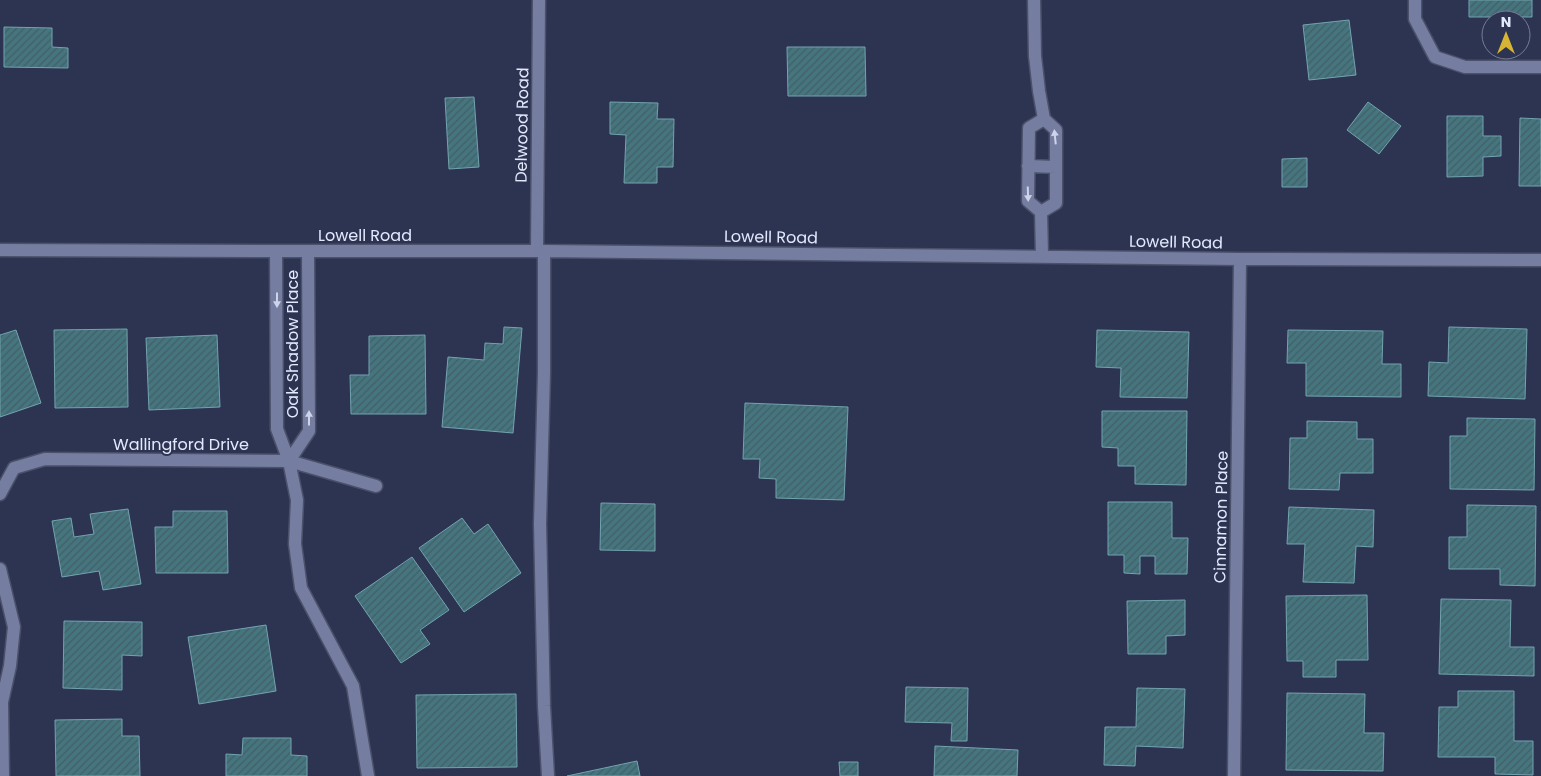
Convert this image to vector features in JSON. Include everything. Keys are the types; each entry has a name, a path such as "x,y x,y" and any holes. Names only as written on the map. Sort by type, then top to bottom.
{"street":[{"name":"Delwood Road","path":"539,0 540,251 544,373 540,524 544,706 548,776"},
{"path":"1034,0 1035,56 1039,91 1044,119 1056,130 1056,203 1041,212"},
{"path":"1415,0 1415,19 1436,57 1465,67 1541,67"},
{"path":"1042,256 1041,212 1028,201 1028,166 1029,128 1044,119"},
{"path":"1028,166 1056,167"},
{"name":"Lowell Road","path":"0,250 540,251 1240,259 1541,260"},
{"name":"Oak Shadow Place","path":"276,251 277,429 289,461 297,500 295,544 300,588 353,686 368,776"},
{"name":"Oak Shadow Place","path":"289,461 309,431 308,251"},
{"name":"Cinnamon Place","path":"1234,776 1240,259"},
{"name":"Wallingford Drive","path":"0,494 14,468 45,459 289,461 376,486"},
{"path":"0,569 14,627 10,666 2,702 3,776"}],"building":[{"path":"1469,0 1532,0 1532,17 1531,10 1481,10 1481,17 1469,17"},
{"path":"1349,20 1356,75 1309,80 1303,25"},
{"path":"4,27 52,28 52,47 68,48 68,68 4,67"},
{"path":"787,47 865,47 866,96 788,96"},
{"path":"474,97 479,167 449,169 445,98"},
{"path":"610,102 658,103 657,119 674,119 673,167 657,167 657,183 624,183 626,135 610,134"},
{"path":"1368,102 1401,126 1379,154 1347,130"},
{"path":"1447,116 1483,116 1483,136 1501,136 1501,156 1483,157 1483,176 1447,177"},
{"path":"1520,118 1541,119 1541,186 1519,186"},
{"path":"1307,158 1307,187 1282,187 1282,159"},
{"path":"504,327 522,328 513,433 442,427 448,357 484,360 485,343 503,344"},
{"path":"1449,327 1527,329 1525,399 1428,396 1429,362 1448,363"},
{"path":"127,329 128,407 55,408 54,330"},
{"path":"16,330 41,403 0,417 0,335"},
{"path":"1097,330 1189,332 1187,398 1120,397 1121,368 1096,367"},
{"path":"1288,330 1383,331 1382,364 1401,364 1401,397 1306,396 1306,363 1287,363"},
{"path":"217,335 220,407 149,410 146,338"},
{"path":"425,335 426,414 351,414 350,375 369,375 369,336"},
{"path":"745,403 848,407 844,500 776,498 776,479 759,478 760,459 743,459"},
{"path":"1102,411 1187,411 1186,485 1135,484 1135,466 1118,466 1118,448 1102,447"},
{"path":"1467,418 1535,419 1534,490 1450,489 1450,436 1467,436"},
{"path":"1307,421 1357,422 1357,439 1373,439 1373,473 1340,473 1339,490 1289,489 1290,438 1307,438"},
{"path":"1108,502 1172,502 1172,538 1188,538 1187,574 1155,574 1155,556 1140,556 1140,574 1124,573 1124,555 1108,555"},
{"path":"601,503 655,504 655,551 600,550"},
{"path":"1467,505 1536,506 1535,586 1500,585 1500,569 1449,569 1449,537 1467,537"},
{"path":"1289,507 1374,510 1373,547 1356,546 1354,583 1303,582 1305,544 1287,544"},
{"path":"128,509 141,584 103,590 99,571 62,577 52,521 71,518 74,537 94,534 90,514"},
{"path":"173,511 227,511 228,573 156,573 155,527 173,527"},
{"path":"462,518 474,534 488,524 521,573 464,612 419,548"},
{"path":"412,557 449,610 420,630 430,644 401,663 355,596"},
{"path":"1367,595 1368,660 1336,660 1336,677 1303,677 1303,661 1287,661 1286,596"},
{"path":"1441,599 1511,600 1510,647 1534,647 1534,676 1439,674"},
{"path":"1185,600 1185,635 1166,636 1166,654 1128,654 1127,601"},
{"path":"64,621 142,622 142,656 122,655 122,690 63,688"},
{"path":"266,625 276,691 199,704 188,637"},
{"path":"906,687 968,688 967,741 951,741 952,723 905,722"},
{"path":"1137,688 1185,689 1183,748 1136,746 1135,766 1104,765 1105,727 1136,727"},
{"path":"1458,691 1514,691 1514,741 1533,741 1533,775 1495,774 1495,757 1438,757 1439,707 1458,707"},
{"path":"1287,693 1365,694 1364,733 1384,733 1383,771 1286,770"},
{"path":"516,694 517,767 417,768 416,695"},
{"path":"122,719 122,736 139,736 140,776 56,776 55,720"},
{"path":"243,738 291,738 291,755 307,756 307,776 226,776 226,754 242,755"},
{"path":"935,746 1018,750 1017,776 934,776"},
{"path":"637,761 640,776 567,776"},
{"path":"839,762 858,762 858,776 840,776"}]}
